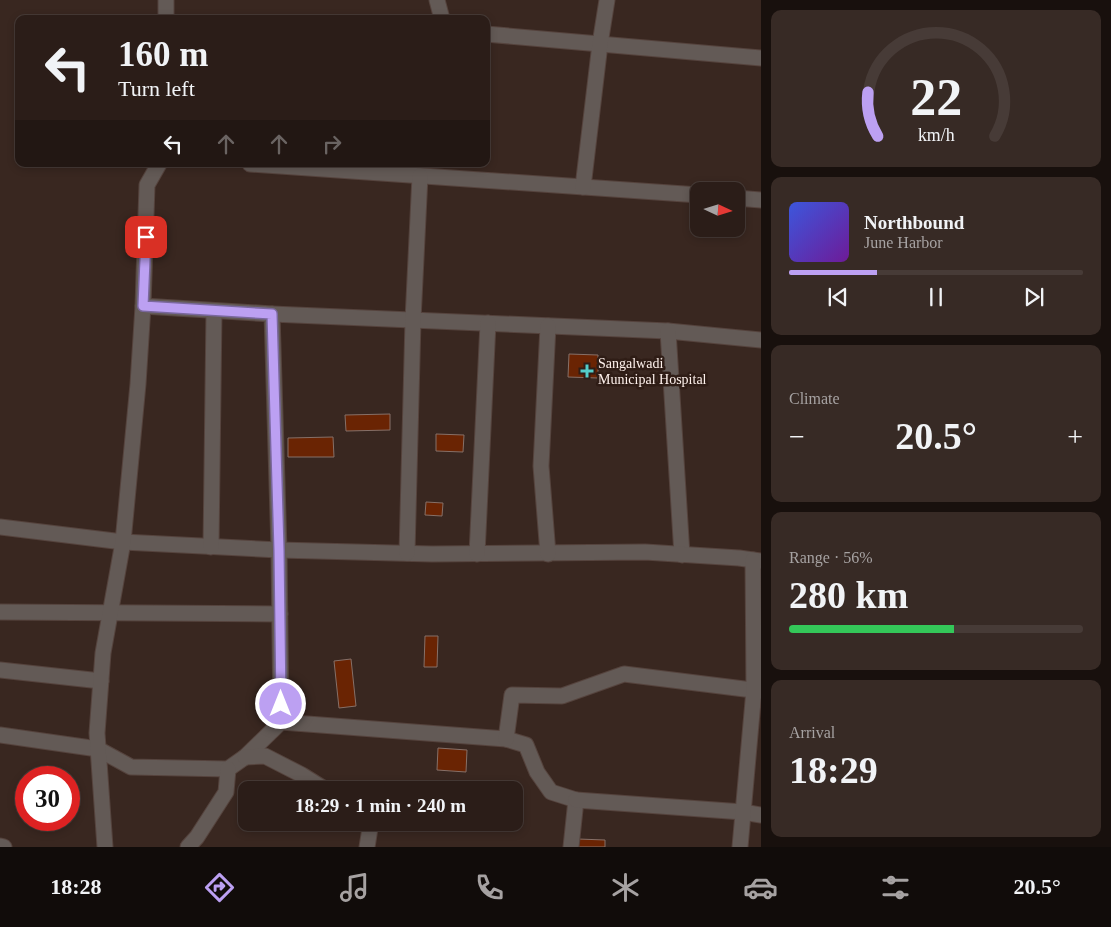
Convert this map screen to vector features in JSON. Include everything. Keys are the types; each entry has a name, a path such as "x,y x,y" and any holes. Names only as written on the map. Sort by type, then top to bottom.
{"street":[{"path":"166,0 166,15"},
{"path":"437,0 441,15"},
{"path":"583,187 607,0"},
{"path":"490,34 761,58"},
{"path":"105,847 98,749 103,653 123,542 143,306 147,185 157,167"},
{"path":"292,167 690,194"},
{"path":"407,553 413,320 420,176"},
{"path":"745,199 761,200"},
{"path":"143,306 272,314 668,331 761,340"},
{"path":"211,547 214,311"},
{"path":"0,736 98,749 131,767 228,769 245,757 281,722 279,550 272,314"},
{"path":"477,554 488,323"},
{"path":"548,326 541,466 548,554"},
{"path":"668,331 682,555"},
{"path":"0,527 123,542 211,547 477,554 645,552 757,561 758,690 740,847"},
{"path":"0,612 280,614"},
{"path":"0,670 101,681"},
{"path":"506,739 512,695 562,696 624,674 758,690"},
{"path":"281,722 506,739 526,745 537,772 552,792 576,800 743,812 761,815"},
{"path":"245,757 265,756 312,781"},
{"path":"188,847 197,837 226,792 228,769"},
{"path":"571,847 576,800"},
{"path":"366,847 369,831"},
{"path":"0,846 4,847"}],"building":[{"path":"569,354 598,355 598,378 568,377"},
{"path":"390,414 390,430 346,431 345,415"},
{"path":"436,434 464,435 463,452 436,451"},
{"path":"333,437 334,457 288,457 288,438"},
{"path":"426,502 443,503 442,516 425,515"},
{"path":"425,636 438,636 437,667 424,667"},
{"path":"351,659 356,706 339,708 334,661"},
{"path":"438,748 467,750 466,772 437,770"},
{"path":"578,839 605,840 605,847 577,847"}],"place":[{"name":"Sangalwadi Municipal Hospital","path":"587,371"}],"route":[{"path":"146,237 143,306 272,314 279,550 281,704"}]}
